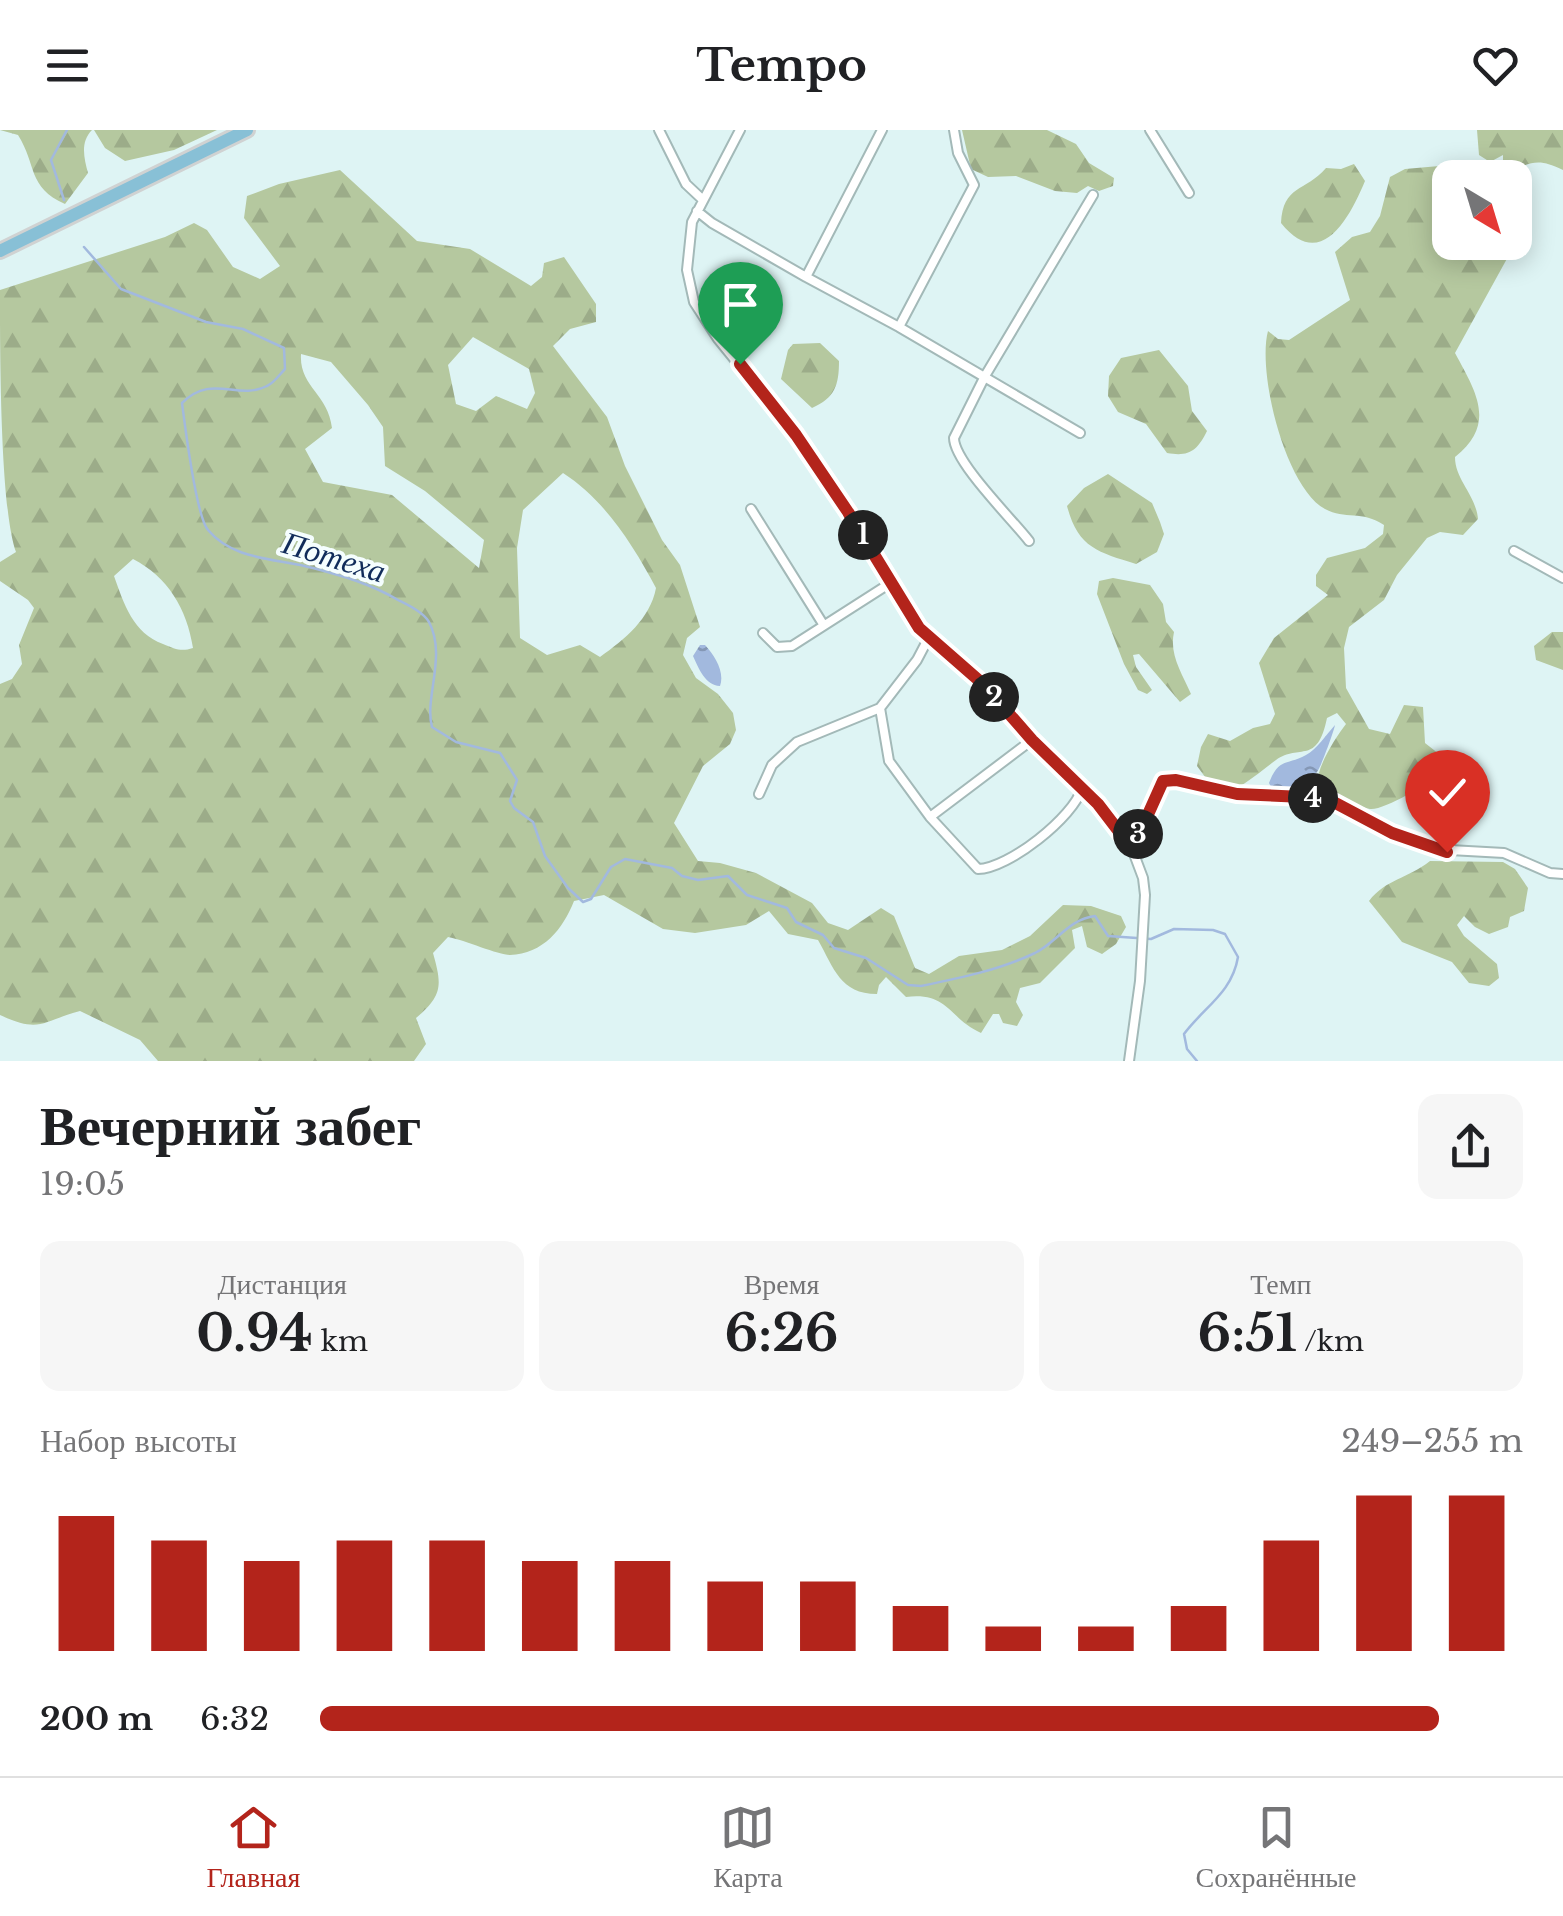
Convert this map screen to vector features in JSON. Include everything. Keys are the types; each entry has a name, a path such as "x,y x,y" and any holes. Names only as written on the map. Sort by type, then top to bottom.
{"main road":[{"path":"0,251 247,130"}],"street":[{"path":"658,130 686,184 703,200"},
{"path":"740,130 697,211 686,253 694,302 718,339 796,435 928,638 983,684 1032,740 1082,788 1127,842 1143,878 1144,925 1129,1061"},
{"path":"806,277 882,130"},
{"path":"899,327 974,185 958,153 954,130"},
{"path":"1150,130 1189,193"},
{"path":"1029,540 953,443 985,376 1093,195"},
{"path":"697,211 1080,433"},
{"path":"751,509 823,624"},
{"path":"1514,551 1563,578"},
{"path":"762,633 776,647 784,648 892,582"},
{"path":"759,794 772,765 796,742 880,708 917,660 928,638"},
{"path":"880,708 889,761 968,862 984,870 1050,829 1073,808 1082,788"},
{"path":"930,817 1032,740"},
{"path":"1127,842 1141,830 1163,781 1176,780 1237,794 1326,798 1420,844 1447,852 1504,853 1550,873 1563,874"}],"green space":[{"path":"0,130 92,130 84,145 88,173 65,204 38,183 18,135"},
{"path":"94,130 217,130 174,150 125,161 105,148"},
{"path":"962,130 1047,130 1076,144 1089,163 1114,178 1113,186 1099,191 1088,186 1077,193 1055,191 1016,176 988,177 971,169"},
{"path":"1477,130 1563,130 1563,170 1532,163 1532,160 1503,160 1503,155 1487,160 1479,155"},
{"path":"1354,164 1365,181 1351,210 1332,234 1309,243 1295,237 1281,223 1286,202 1296,190 1326,168 1341,169"},
{"path":"1432,167 1432,260 1506,260 1455,353 1479,407 1476,432 1455,457 1478,519 1463,535 1440,532 1427,538 1397,575 1384,600 1349,627 1344,648 1346,688 1369,729 1390,734 1404,705 1423,707 1425,743 1439,754 1441,774 1406,796 1370,809 1333,793 1318,793 1321,767 1346,724 1337,713 1327,718 1313,748 1285,755 1235,789 1208,781 1197,766 1208,734 1230,741 1270,724 1275,714 1259,663 1274,638 1328,595 1316,586 1316,575 1327,558 1365,548 1383,534 1384,525 1376,520 1325,509 1298,478 1277,427 1266,350 1268,331 1278,339 1289,340 1350,300 1335,252 1352,237 1370,232 1380,216 1390,177 1405,169"},
{"path":"340,170 417,241 470,249 531,286 542,277 544,263 564,257 596,304 596,322 570,329 553,346 607,417 625,466 662,540 680,565 700,627 687,638 683,655 696,678 718,694 733,713 736,730 730,744 703,766 674,823 698,861 756,873 812,903 828,923 848,930 881,908 894,916 915,968 929,974 959,956 1002,950 1030,936 1063,905 1091,906 1121,916 1126,927 1116,944 1102,954 1087,947 1082,926 1072,930 1075,948 1040,983 1020,988 1016,1002 1023,1015 1017,1026 1003,1023 999,1014 993,1014 981,1033 940,1002 920,996 906,997 886,977 877,994 854,990 840,978 818,940 788,934 769,911 746,925 695,933 663,929 604,895 574,901 550,938 522,954 505,954 448,937 433,953 438,989 416,1018 426,1044 414,1061 158,1061 140,1040 80,1011 33,1025 0,1015 0,684 12,679 22,664 19,645 34,608 0,581 0,562 16,552 4,465 0,290 165,237 194,223 207,230 233,267 260,279 280,266 244,218 247,196","holes":["473,337 529,369 535,393 527,409 496,396 476,411 456,404 448,365","301,354 331,362 383,427 385,466 425,491 484,540 479,568 392,495 323,482 305,449 332,428 325,406 304,375","563,473 592,496 617,524 656,588 642,619 600,657 580,645 547,655 520,638 517,548 523,510","133,559 156,575 181,607 193,648 175,649 144,633 131,616 114,576"]},
{"path":"820,343 839,361 838,377 831,395 812,408 781,379 793,344"},
{"path":"1159,350 1188,386 1192,411 1207,431 1196,448 1187,453 1167,453 1146,424 1118,412 1108,396 1109,376 1121,358"},
{"path":"1108,474 1152,503 1164,534 1157,552 1136,564 1091,546 1077,531 1067,506 1084,488"},
{"path":"1113,578 1150,585 1163,604 1166,622 1174,632 1175,656 1191,694 1180,702 1139,654 1133,655 1136,667 1152,690 1147,694 1138,690 1097,594 1099,581"},
{"path":"1552,632 1563,632 1563,670 1536,660 1534,646"},
{"path":"1430,861 1503,862 1515,869 1528,888 1524,911 1510,917 1508,927 1489,934 1464,916 1457,925 1497,964 1499,978 1489,986 1469,983 1452,962 1402,942 1369,901 1382,888"}],"water":[{"path":"700,645 705,645 718,664 720,686 706,679 693,656"},
{"path":"1335,725 1319,769 1304,783 1302,794 1273,791 1269,783 1276,769 1310,752"}],"waterway":[{"name":"Потеха","path":"64,200 51,160 67,130"},
{"name":"Потеха","path":"84,247 121,289 206,322 243,329 284,348 285,369 270,385 245,391 204,390 182,403 195,490 208,530 230,548 357,581 423,615 434,635 436,649 432,727 456,742 500,753 517,780 510,801 533,822 545,856 583,902 591,899 611,867 625,859 672,868 682,876 698,880 728,876 747,895 787,908 796,922 823,935 834,948 866,958 908,985 921,986 1021,959 1043,948 1070,926 1095,916 1108,936 1151,939 1174,929 1213,930 1225,934 1238,957 1224,990 1184,1034 1187,1049 1197,1061"}],"route":[{"path":"740,364 796,435 919,628 983,684 1008,715 1098,804 1127,842 1141,830 1163,781 1176,780 1237,794 1326,798 1340,802 1392,833 1447,852"}]}
